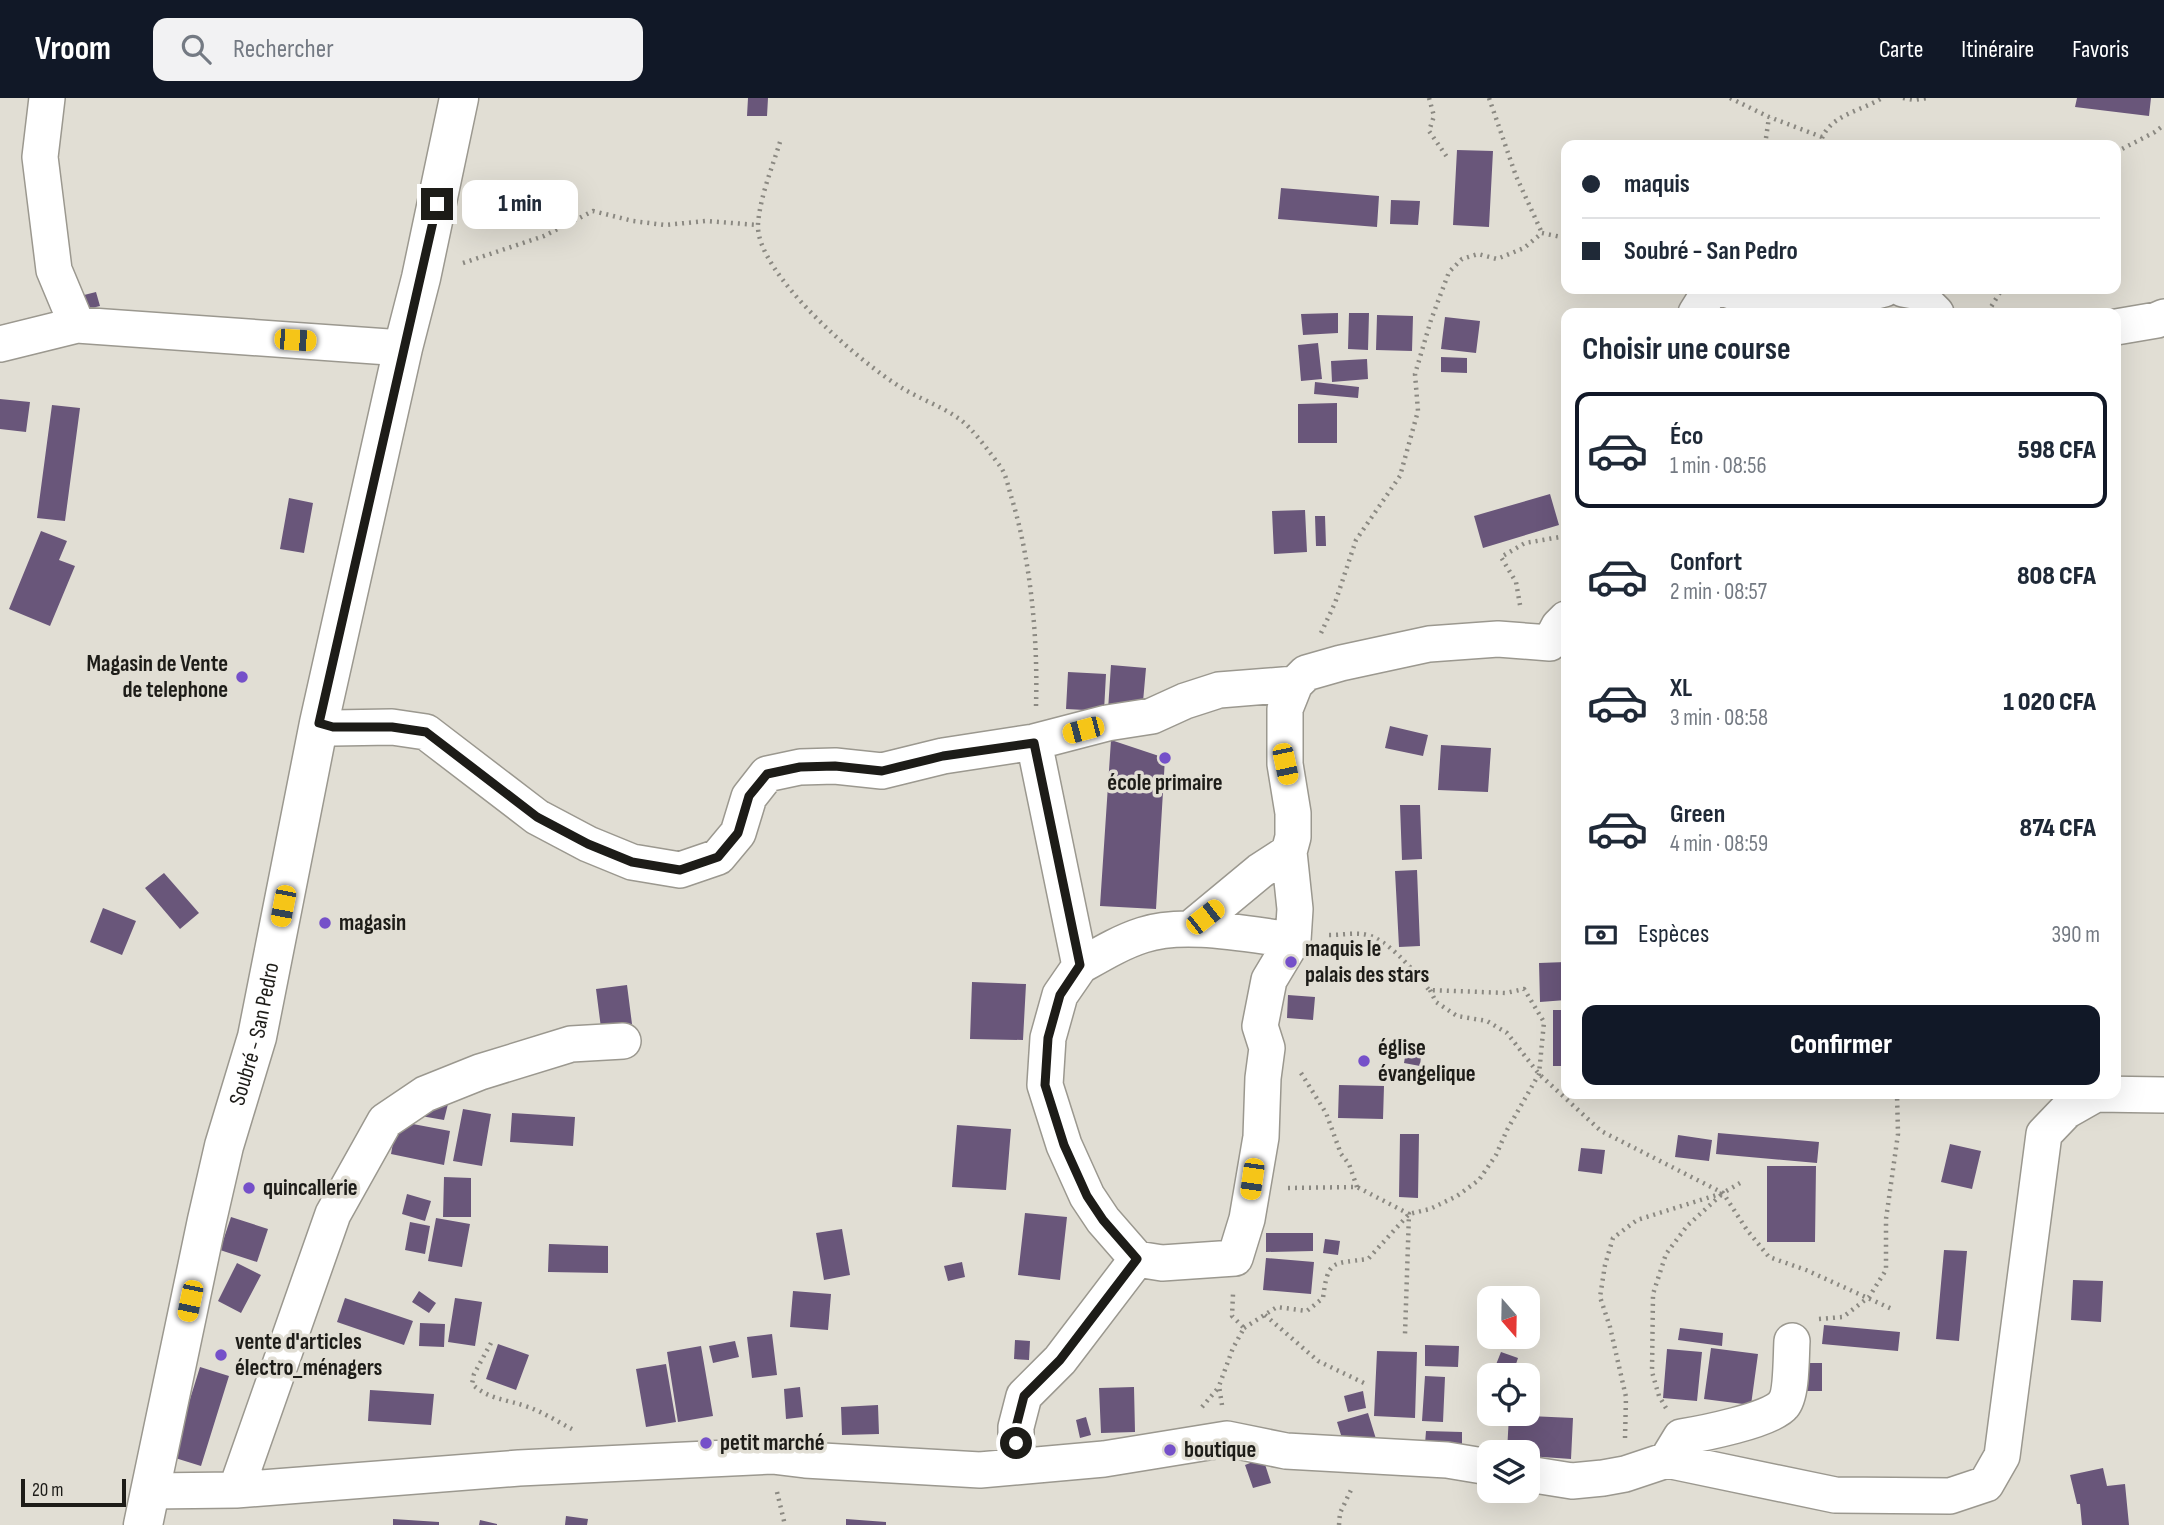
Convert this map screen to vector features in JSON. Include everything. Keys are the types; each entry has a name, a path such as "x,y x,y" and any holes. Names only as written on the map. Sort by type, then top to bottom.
{"main road":[{"name":"Soubré - San Pedro","path":"147,1508 224,1146 257,1037 319,723 421,278 459,98"}],"street":[{"path":"47,98 40,157 52,259 77,325"},
{"path":"1739,294 1798,305 1842,300 1865,294"},
{"path":"1917,294 1931,308"},
{"path":"2121,326 2164,317"},
{"path":"0,344 77,325 403,348"},
{"path":"319,723 333,727 392,727 426,732 537,817 588,844 632,862 680,870 718,857 738,833 749,796 767,774 800,767 835,766 882,771 943,756 1034,743 1107,723 1152,716 1219,690 1301,679 1341,663 1429,644 1498,639 1550,643 1561,624"},
{"path":"1293,940 1190,929 1145,934 1080,965 1060,995 1048,1038 1045,1085 1064,1145 1087,1196 1103,1220 1137,1259 1162,1263 1235,1258 1247,1219 1261,1137 1267,1048 1260,1026 1269,979 1293,940 1295,909 1289,852 1293,837 1293,813 1285,764 1285,709 1301,679"},
{"path":"1034,743 1080,965"},
{"path":"1190,929 1260,871 1289,852"},
{"path":"236,1490 333,1214 385,1121 425,1094 480,1072 570,1044 623,1041"},
{"path":"2121,1094 2164,1095"},
{"path":"1674,1448 1835,1495 1950,1496 1986,1484 2003,1456 2044,1134 2066,1111 2087,1099"},
{"path":"1021,1465 1016,1427 1024,1396 1060,1360 1137,1259"},
{"path":"1540,1476 1572,1481 1625,1474 1699,1435 1775,1412 1784,1405 1788,1395 1792,1341"},
{"path":"147,1508 236,1490 519,1468 759,1456 980,1470 1228,1445 1447,1460 1477,1465"}],"path":[{"path":"1429,98 1434,116 1429,131 1447,157"},
{"path":"1489,98 1516,176 1542,233"},
{"path":"1730,98 1769,117 1822,137"},
{"path":"1821,140 1838,117 1882,98"},
{"path":"1903,98 1927,98"},
{"path":"1766,140 1769,117"},
{"path":"2121,149 2155,132 2164,124"},
{"path":"780,142 758,225 761,242 777,270 820,324 847,348 900,387 960,419 1002,468 1016,517 1030,597 1037,668 1034,743"},
{"path":"421,278 544,236 593,211 633,221 665,225 706,221 758,225"},
{"path":"1542,233 1561,237"},
{"path":"1301,679 1335,603 1356,540 1400,476 1418,411 1415,374 1449,272 1462,259 1478,254 1497,259 1524,248 1542,233"},
{"path":"1501,557 1525,543 1561,537"},
{"path":"1293,940 1301,936 1364,934 1377,939 1409,966 1436,1002 1457,1016 1488,1021 1507,1033 1539,1074 1561,1094"},
{"path":"1228,1445 1220,1386 1233,1348 1244,1328 1278,1307 1307,1311 1322,1298 1326,1273 1336,1263 1368,1259 1409,1214 1430,1209 1457,1196 1479,1180 1496,1155 1507,1129 1539,1074 1544,1021 1524,989 1506,993 1429,990"},
{"path":"1267,1048 1290,1058 1316,1093 1357,1187"},
{"path":"1566,1099 1601,1131 1723,1193 1747,1230 1769,1257 1869,1297 1892,1310"},
{"path":"1792,1341 1799,1329 1818,1320 1843,1317 1869,1297 1886,1270 1886,1219 1898,1134 1897,1099"},
{"path":"1252,1179 1253,1187 1357,1187 1409,1214"},
{"path":"1674,1448 1652,1372 1653,1294 1666,1254 1687,1226 1723,1193 1740,1183"},
{"path":"1625,1474 1626,1397 1610,1327 1600,1297 1613,1238 1637,1220 1723,1193"},
{"path":"1405,1334 1409,1214"},
{"path":"1235,1258 1232,1316 1244,1328"},
{"path":"1265,1315 1318,1361 1364,1383"},
{"path":"491,1343 474,1374 472,1384 481,1393 505,1402"}],"building":[{"path":"748,98 768,98 767,116 747,116"},
{"path":"2077,98 2151,98 2149,116 2075,107"},
{"path":"1457,150 1493,151 1489,227 1453,225"},
{"path":"1281,188 1379,196 1377,227 1278,219"},
{"path":"1391,200 1420,201 1418,225 1390,224"},
{"path":"96,292 100,306 84,310 80,296"},
{"path":"1338,313 1338,333 1303,335 1301,314"},
{"path":"1349,313 1369,313 1368,350 1348,349"},
{"path":"1377,315 1413,316 1412,351 1376,350"},
{"path":"1445,317 1480,321 1476,353 1441,349"},
{"path":"1318,343 1322,379 1301,381 1298,345"},
{"path":"1441,357 1467,358 1467,373 1441,372"},
{"path":"1367,359 1368,379 1332,382 1331,361"},
{"path":"1315,382 1359,387 1358,398 1314,394"},
{"path":"0,399 30,402 26,432 0,429"},
{"path":"1337,403 1337,443 1298,443 1298,404"},
{"path":"52,405 80,408 65,521 37,518"},
{"path":"1550,494 1559,525 1483,548 1474,516"},
{"path":"289,498 313,503 304,553 280,549"},
{"path":"1305,510 1307,552 1274,554 1272,511"},
{"path":"1315,516 1325,516 1326,546 1316,546"},
{"path":"41,531 67,541 59,560 75,566 50,626 9,609"},
{"path":"1111,665 1146,668 1142,713 1108,710"},
{"path":"1068,672 1106,674 1104,711 1066,709"},
{"path":"1390,726 1428,735 1423,756 1385,748"},
{"path":"1111,740 1165,758 1156,909 1100,906"},
{"path":"1441,745 1491,748 1488,792 1438,790"},
{"path":"1400,805 1420,805 1422,859 1402,860"},
{"path":"1417,870 1420,946 1399,947 1395,871"},
{"path":"164,873 199,913 180,929 145,888"},
{"path":"103,908 136,921 122,955 90,942"},
{"path":"1561,962 1561,1000 1540,1002 1539,963"},
{"path":"972,982 1026,984 1023,1040 970,1039"},
{"path":"627,985 632,1024 601,1028 596,989"},
{"path":"1288,995 1315,997 1313,1020 1287,1018"},
{"path":"1553,1010 1561,1010 1561,1066 1553,1066"},
{"path":"1407,1045 1422,1047 1420,1066 1404,1063"},
{"path":"1339,1085 1384,1086 1383,1119 1338,1118"},
{"path":"424,1100 448,1104 444,1120 421,1116"},
{"path":"463,1109 491,1114 482,1166 453,1161"},
{"path":"512,1113 575,1117 573,1146 510,1142"},
{"path":"397,1121 450,1131 444,1165 391,1154"},
{"path":"957,1125 1011,1129 1006,1190 952,1187"},
{"path":"1718,1133 1819,1142 1817,1163 1716,1154"},
{"path":"1400,1134 1419,1134 1418,1198 1399,1197"},
{"path":"1678,1135 1712,1140 1709,1161 1675,1157"},
{"path":"1950,1144 1981,1151 1972,1189 1941,1182"},
{"path":"1581,1148 1605,1150 1602,1174 1578,1171"},
{"path":"1767,1166 1816,1166 1815,1242 1767,1242"},
{"path":"444,1177 471,1178 471,1217 443,1217"},
{"path":"407,1194 431,1201 425,1221 402,1214"},
{"path":"1025,1213 1067,1217 1060,1280 1018,1275"},
{"path":"231,1217 268,1229 257,1262 220,1250"},
{"path":"436,1218 470,1224 462,1267 428,1261"},
{"path":"410,1222 430,1226 425,1254 405,1250"},
{"path":"842,1229 850,1275 824,1280 816,1233"},
{"path":"1266,1233 1313,1233 1313,1251 1266,1252"},
{"path":"1325,1239 1340,1241 1338,1255 1323,1253"},
{"path":"549,1244 608,1246 608,1273 548,1272"},
{"path":"1944,1250 1967,1251 1959,1341 1936,1339"},
{"path":"1266,1258 1314,1262 1311,1294 1263,1290"},
{"path":"962,1262 965,1277 948,1281 944,1266"},
{"path":"237,1263 261,1275 241,1313 218,1301"},
{"path":"2073,1280 2103,1281 2101,1322 2071,1320"},
{"path":"419,1291 436,1303 429,1313 412,1302"},
{"path":"793,1291 831,1294 828,1330 790,1327"},
{"path":"345,1298 413,1321 404,1345 337,1322"},
{"path":"455,1298 482,1302 475,1346 448,1342"},
{"path":"420,1323 445,1324 444,1347 419,1346"},
{"path":"1824,1325 1900,1332 1898,1351 1822,1344"},
{"path":"1680,1328 1723,1333 1722,1346 1678,1340"},
{"path":"772,1334 777,1375 752,1378 747,1337"},
{"path":"1015,1340 1030,1341 1029,1360 1014,1359"},
{"path":"735,1341 739,1357 713,1363 709,1346"},
{"path":"498,1344 529,1355 516,1390 486,1379"},
{"path":"1425,1345 1459,1346 1458,1367 1425,1366"},
{"path":"701,1346 713,1416 678,1422 667,1352"},
{"path":"1711,1348 1758,1354 1751,1405 1704,1399"},
{"path":"1667,1349 1702,1352 1697,1401 1663,1398"},
{"path":"1377,1351 1417,1352 1415,1418 1374,1416"},
{"path":"1501,1352 1518,1358 1516,1363 1497,1363"},
{"path":"1800,1363 1822,1363 1822,1391 1800,1391"},
{"path":"666,1364 676,1422 646,1427 636,1369"},
{"path":"200,1367 229,1376 201,1466 172,1457"},
{"path":"1425,1376 1445,1377 1443,1422 1422,1421"},
{"path":"800,1387 803,1417 786,1419 784,1389"},
{"path":"1134,1387 1135,1432 1101,1433 1099,1388"},
{"path":"370,1390 434,1394 431,1425 368,1421"},
{"path":"1363,1391 1366,1408 1348,1412 1344,1396"},
{"path":"878,1405 879,1434 842,1435 841,1407"},
{"path":"1368,1413 1376,1439 1345,1448 1337,1422"},
{"path":"1540,1416 1573,1418 1571,1459 1540,1457 1540,1440 1508,1440 1508,1426 1540,1426"},
{"path":"1086,1417 1091,1435 1080,1438 1076,1420"},
{"path":"1426,1431 1462,1432 1462,1445 1425,1444"},
{"path":"1263,1458 1271,1483 1253,1488 1245,1465"},
{"path":"2103,1468 2107,1486 2125,1484 2129,1525 2082,1525 2080,1504 2077,1504 2070,1475"},
{"path":"566,1516 588,1519 587,1525 565,1525"},
{"path":"393,1519 439,1522 439,1525 393,1525"},
{"path":"846,1519 886,1522 886,1525 846,1525"},
{"path":"480,1520 497,1524 497,1525 479,1525"}],"place":[{"name":"Magasin de Vente de telephone","path":"242,677"},
{"name":"école primaire","path":"1165,758"},
{"name":"magasin","path":"325,923"},
{"name":"maquis le palais des stars","path":"1291,962"},
{"name":"église évangelique","path":"1364,1061"},
{"name":"quincallerie","path":"249,1188"},
{"name":"vente d'articles électro_ménagers","path":"221,1355"},
{"name":"petit marché","path":"706,1443"},
{"name":"boutique","path":"1170,1450"}],"route":[{"path":"437,204 319,723 333,727 392,727 426,732 537,817 588,844 632,862 680,870 718,857 738,833 749,796 767,774 800,767 835,766 882,771 943,756 1034,743 1080,965 1060,995 1048,1038 1045,1085 1064,1145 1087,1196 1103,1220 1137,1259 1060,1360 1024,1396 1016,1427 1016,1443"}]}
